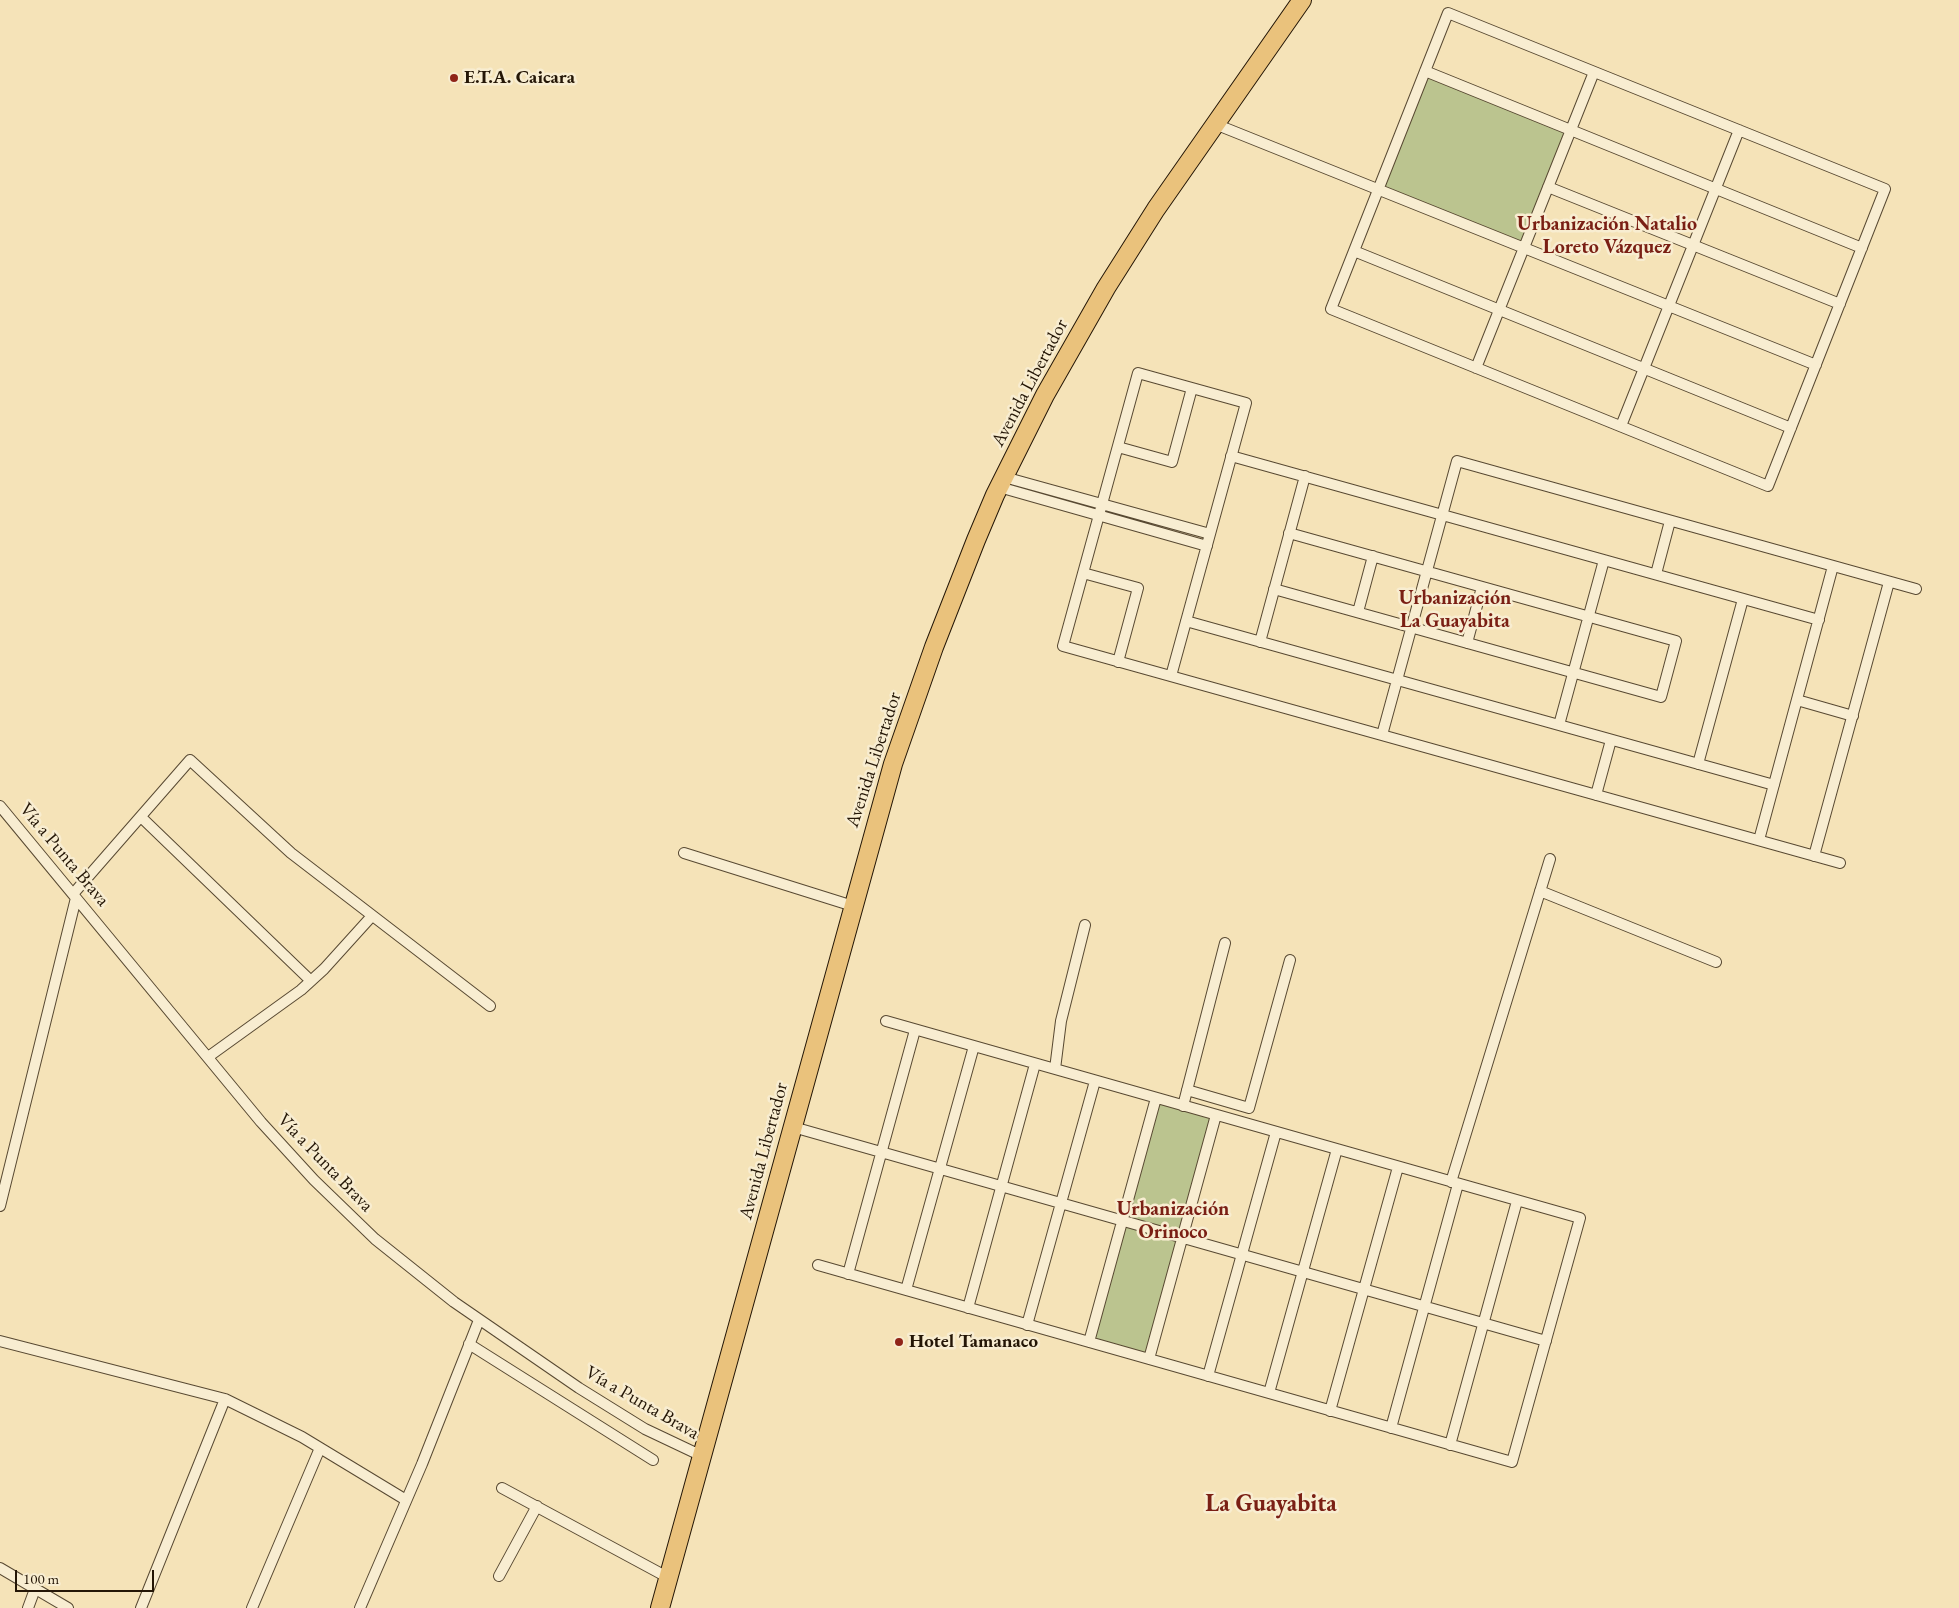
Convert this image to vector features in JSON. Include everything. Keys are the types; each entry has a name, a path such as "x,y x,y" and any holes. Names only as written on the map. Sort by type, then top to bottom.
{"highway":[{"name":"Avenida Libertador","path":"660,1608 853,906 896,756 934,647 1001,482 1045,395 1106,288 1156,209 1302,0"}],"street":[{"path":"1448,13 1594,72 1885,190 1768,486 1331,309 1448,13"},
{"path":"1425,71 1862,248"},
{"path":"1476,368 1594,72"},
{"path":"1215,124 1816,365"},
{"path":"1621,426 1739,130"},
{"path":"1548,187 1840,304"},
{"path":"1354,251 1791,428"},
{"path":"1171,676 1246,403 1138,372 1064,646 1118,662 1840,863"},
{"path":"1118,447 1172,462 1192,388"},
{"path":"1231,456 1819,620"},
{"path":"1382,735 1457,461 1916,589"},
{"path":"1260,642 1304,476"},
{"path":"1001,482 1102,504 1210,534"},
{"path":"1001,482 1099,515 1207,546"},
{"path":"1656,574 1670,521"},
{"path":"1274,589 1660,697 1676,641 1289,533"},
{"path":"1358,612 1373,556"},
{"path":"1559,725 1604,560"},
{"path":"1759,840 1833,566"},
{"path":"1083,573 1138,588 1118,662"},
{"path":"1814,856 1889,582"},
{"path":"1467,643 1482,587"},
{"path":"1698,764 1743,599"},
{"path":"1186,622 1774,785"},
{"path":"1797,700 1852,716"},
{"path":"1596,795 1611,740"},
{"path":"0,1206 5,1167 74,896 190,760 263,830 371,917 490,1006"},
{"name":"Vía a Punta Brava","path":"0,806 261,1122 344,1210 399,1260 479,1320 645,1429 702,1456"},
{"path":"141,817 311,981"},
{"path":"684,853 853,906"},
{"path":"1391,1428 1424,1306 1454,1183 1550,859"},
{"path":"1540,891 1716,962"},
{"path":"208,1057 311,981 371,917"},
{"path":"1054,1069 1061,1021 1085,924"},
{"path":"1183,1106 1225,943"},
{"path":"1187,1090 1249,1108 1290,960"},
{"path":"818,1265 1512,1462 1580,1218 886,1021"},
{"path":"848,1274 915,1030"},
{"path":"906,1290 974,1046"},
{"path":"968,1308 1035,1064"},
{"path":"1027,1325 1095,1081"},
{"path":"1089,1342 1156,1098"},
{"path":"1149,1359 1216,1115"},
{"path":"793,1126 1546,1340"},
{"path":"1208,1376 1276,1132"},
{"path":"1269,1393 1337,1149"},
{"path":"1330,1411 1398,1167"},
{"path":"1450,1444 1517,1201"},
{"path":"360,1608 479,1320"},
{"path":"0,1341 225,1399 320,1448 406,1500"},
{"path":"469,1344 653,1460"},
{"path":"141,1608 225,1399"},
{"path":"252,1608 320,1448"},
{"path":"502,1488 668,1578"},
{"path":"499,1576 537,1506"},
{"path":"0,1568 68,1608"},
{"path":"28,1608 35,1588"}],"green space":[{"path":"1427,77 1565,133 1522,242 1384,186"},
{"path":"1160,1104 1211,1119 1179,1231 1129,1217"},
{"path":"1126,1226 1177,1241 1146,1353 1095,1339"}],"place":[{"name":"E.T.A. Caicara","path":"454,78"},
{"name":"Hotel Tamanaco","path":"899,1342"}],"district":[{"name":"Urbanización Natalio Loreto Vázquez","path":"1607,236"},
{"name":"Urbanización La Guayabita","path":"1455,610"},
{"name":"Urbanización Orinoco","path":"1173,1222"},
{"name":"La Guayabita","path":"1271,1504"}]}
